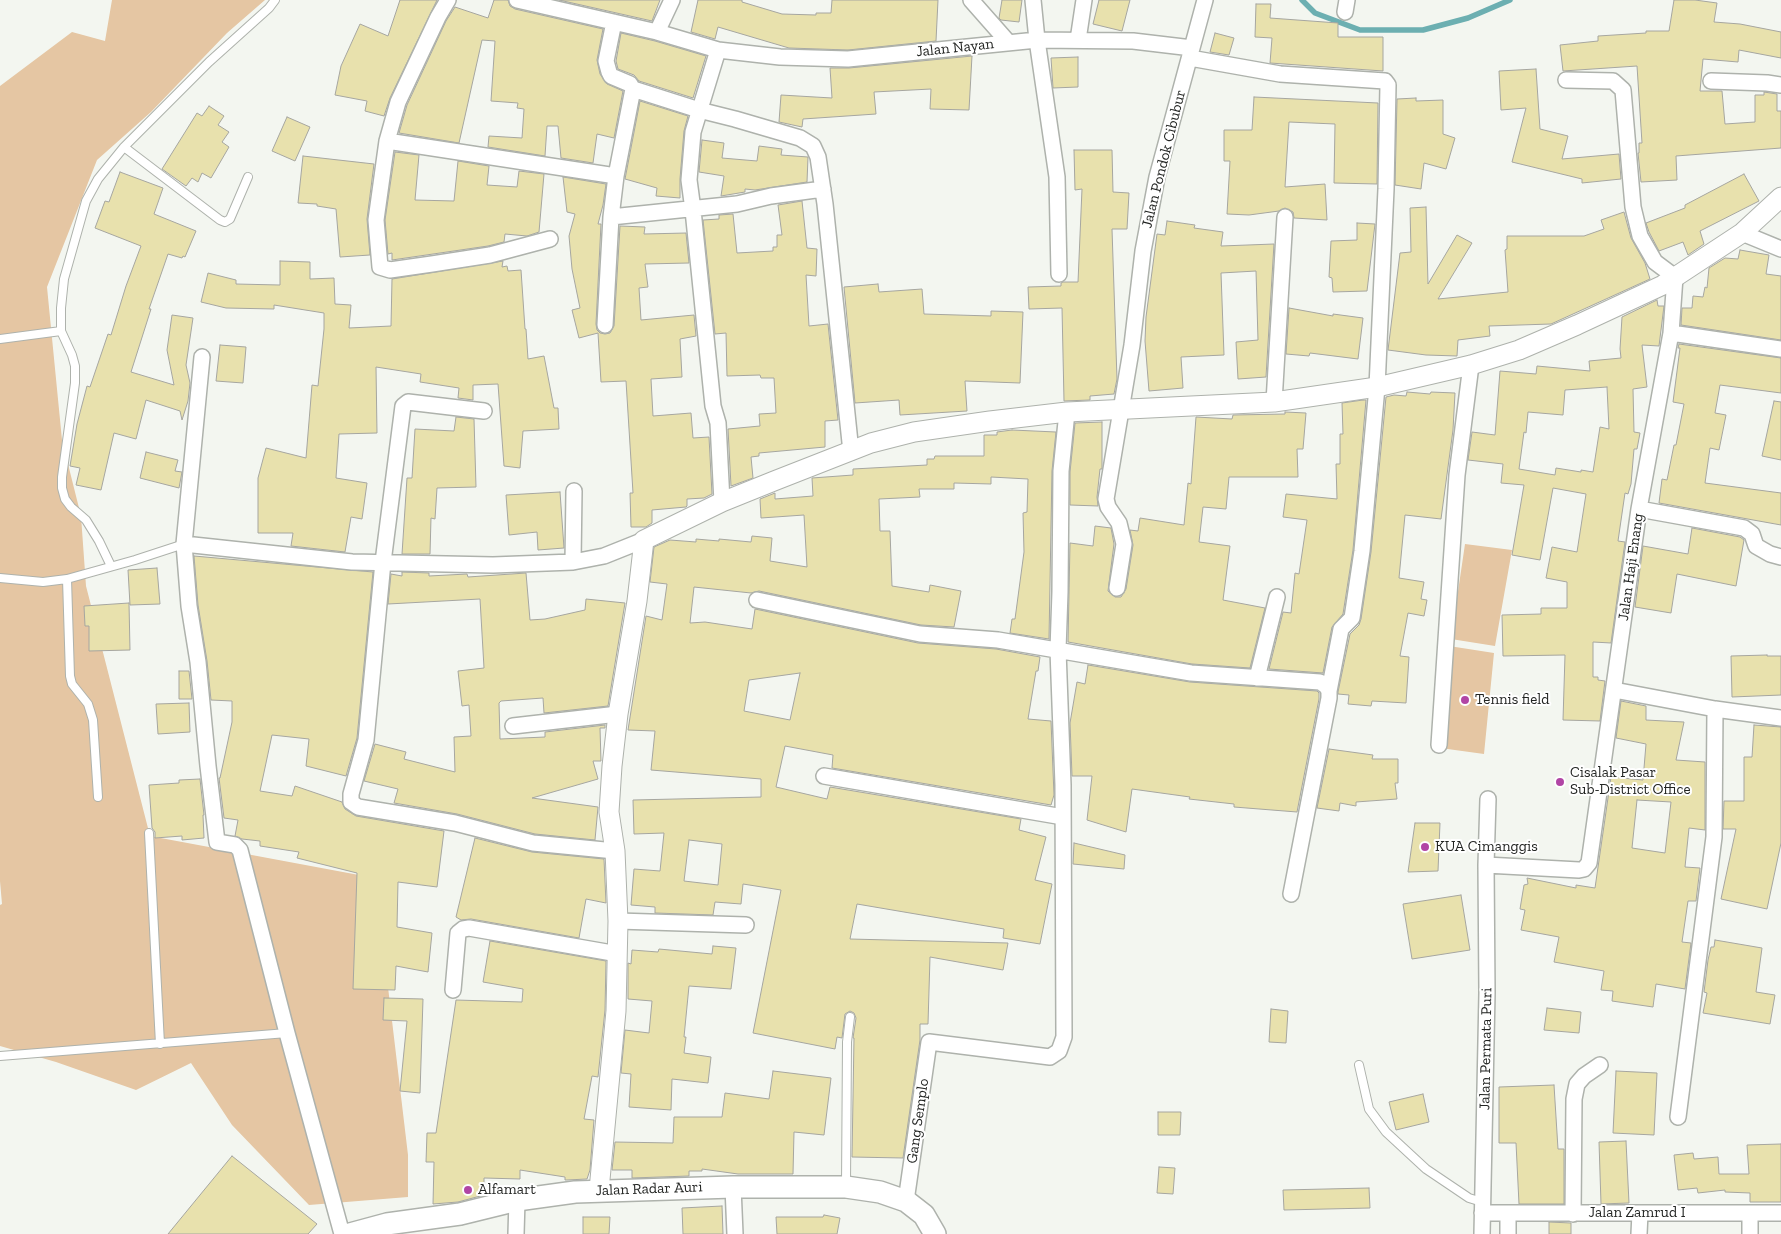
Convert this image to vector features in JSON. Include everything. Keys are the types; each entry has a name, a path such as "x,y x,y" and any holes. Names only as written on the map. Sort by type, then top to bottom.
{"main road":[{"name":"Jalan Radar Auri","path":"350,1234 388,1224 460,1214 517,1200 575,1192 733,1187 846,1187 880,1192 906,1201 924,1215 935,1234"}],"street":[{"path":"448,0 398,102 388,141 376,220 380,267 384,270 408,268 490,254 550,239"},
{"path":"657,32 672,0"},
{"path":"971,0 1008,42"},
{"path":"1033,0 1057,177 1059,274"},
{"path":"1078,40 1084,0"},
{"name":"Jalan Pondok Cibubur","path":"1117,588 1124,544 1119,523 1108,507 1106,499 1132,345 1143,251 1156,177 1205,0"},
{"name":"Jalan Nayan","path":"524,1 657,32 718,50 780,57 848,59 1037,40 1134,41 1280,74 1385,82 1388,85 1386,190 1377,387"},
{"path":"614,22 606,61 611,76 630,84 634,90 800,138 809,143 816,151 823,189 851,452"},
{"path":"718,50 693,132 689,162 689,192 693,210 713,406 718,423 722,502"},
{"path":"1566,80 1613,81 1622,90 1633,207 1640,236 1655,262 1675,277"},
{"path":"1711,81 1781,85"},
{"path":"605,325 611,217 616,176 634,90"},
{"path":"388,141 616,176"},
{"path":"611,217 693,210 823,189"},
{"path":"184,544 352,562 494,565 573,562 604,556 644,540 722,502 871,443 914,432 1067,412 1274,402 1377,387 1471,365 1518,350 1663,285 1742,233 1781,197"},
{"path":"1274,402 1285,217"},
{"path":"1742,233 1781,249"},
{"name":"Jalan Haji Enang","path":"1486,865 1579,870 1586,866 1591,858 1639,509 1671,333 1675,277"},
{"path":"1671,333 1781,349"},
{"path":"202,356 184,544 189,606 198,662 217,842 232,844 240,850 342,1234"},
{"path":"1439,745 1457,475 1471,365"},
{"path":"1291,894 1341,629 1352,618 1362,551 1377,387"},
{"path":"484,411 408,402 403,406 382,562 366,740 351,794 352,802 358,807 455,824 533,843 615,851"},
{"path":"824,776 1062,817 1063,776 1058,650 1061,471 1067,412"},
{"path":"573,562 574,491"},
{"path":"1639,509 1744,528 1752,534 1756,546 1770,554 1781,557"},
{"path":"599,1190 616,1011 618,954 615,851 609,812 612,766 618,714 637,601 644,540"},
{"path":"1257,678 1277,596"},
{"path":"757,600 920,634 998,640 1191,673 1320,682 1329,691"},
{"path":"1614,690 1715,709 1781,718"},
{"path":"1678,1118 1714,837 1715,709"},
{"path":"513,726 618,714"},
{"name":"Jalan Permata Puri","path":"1482,1234 1491,1210 1486,865 1488,799"},
{"name":"Gang Semplo","path":"906,1201 929,1042 1050,1057 1059,1051 1064,1037 1062,817"},
{"path":"618,921 746,925"},
{"path":"453,990 458,933 463,929 469,928 618,954"},
{"path":"1573,1214 1574,1099 1577,1084 1584,1076 1600,1065"},
{"path":"733,1187 735,1234"},
{"path":"516,1234 517,1200"},
{"path":"1491,1210 1508,1234"},
{"name":"Jalan Zamrud I","path":"1491,1210 1573,1214 1781,1213"},
{"path":"1639,1234 1640,1213"},
{"path":"1750,1213 1750,1234"}],"lane":[{"path":"111,566 86,520 65,499 62,488 75,383 72,354 61,331 60,320 64,279 86,201 98,179 124,147 208,62 275,0"},
{"path":"124,147 225,222 230,219 248,177"},
{"path":"0,339 61,331"},
{"path":"0,578 43,582 67,579 184,544"},
{"path":"67,579 70,676 72,684 88,704 93,720 98,797"},
{"path":"149,833 160,1044"},
{"path":"846,1187 847,1042 850,1017"},
{"path":"0,1056 288,1033"},
{"path":"1359,1065 1369,1109 1386,1132 1426,1169 1468,1198 1491,1210"}],"shaded area":[{"path":"112,0 265,0 227,33 151,112 97,160 47,287 62,440 81,516 86,586 150,836 375,878 408,1155 408,1197 309,1205 232,1125 191,1063 136,1090 56,1062 0,1046 0,905 2,904 0,881 0,86 72,32 105,41"},
{"name":"Tennis field","path":"1465,544 1512,550 1495,646 1451,639"},
{"name":"Tennis field","path":"1449,646 1494,653 1484,754 1433,747"}],"building":[{"path":"400,0 437,0 390,98 384,116 365,111 367,101 335,95 341,66 360,24 388,36"},
{"path":"494,0 508,0 510,6 515,9 603,29 597,60 600,74 607,84 623,91 614,138 597,134 593,163 561,158 558,126 547,126 545,156 488,147 489,136 522,138 524,109 517,108 518,103 491,101 495,41 482,40 459,143 399,133 407,105 446,21 455,7 488,18"},
{"path":"559,0 660,0 652,21"},
{"path":"698,0 742,0 742,2 782,14 816,15 816,13 831,13 832,0 938,0 936,41 848,50 789,48 718,27 715,39 691,32"},
{"path":"1002,0 1022,0 1019,22 1001,20 999,18"},
{"path":"1099,0 1130,0 1122,31 1093,24"},
{"path":"1674,0 1717,3 1714,22 1740,24 1781,32 1781,58 1739,50 1738,62 1703,59 1700,91 1722,91 1725,124 1755,122 1755,95 1764,95 1764,92 1777,94 1777,111 1781,111 1781,148 1676,156 1677,180 1641,182 1638,153 1639,143 1642,143 1637,66 1563,71 1560,45 1598,41 1598,36 1646,33 1646,31 1669,31"},
{"path":"1256,4 1271,4 1270,18 1338,23 1338,37 1383,37 1383,71 1270,63 1272,38 1255,37"},
{"path":"621,33 706,56 693,98 639,81 634,75 618,69 616,61"},
{"path":"1215,33 1234,38 1229,55 1210,52"},
{"path":"972,56 969,110 930,109 931,89 874,92 876,114 803,119 802,127 779,122 781,95 832,98 830,68 849,68"},
{"path":"1078,57 1078,87 1053,88 1051,58"},
{"path":"1536,69 1540,129 1568,136 1562,159 1619,154 1621,179 1582,183 1582,179 1512,162 1526,108 1501,110 1499,71"},
{"path":"1254,97 1378,103 1377,184 1334,183 1335,124 1289,122 1285,187 1325,184 1327,220 1294,218 1293,212 1285,208 1279,211 1249,215 1227,214 1230,161 1224,161 1224,130 1252,130"},
{"path":"1416,98 1416,101 1443,100 1443,134 1455,138 1446,169 1424,163 1421,189 1395,185 1397,99"},
{"path":"640,101 688,116 684,131 680,198 656,196 657,188 625,179"},
{"path":"209,106 224,116 218,125 229,132 222,142 229,147 211,178 202,173 198,182 192,178 186,186 162,169 197,113 202,116"},
{"path":"287,117 310,127 295,161 272,151"},
{"path":"702,140 724,143 722,158 757,161 759,146 782,149 781,155 808,157 807,182 755,190 745,189 745,192 721,196 724,176 699,172"},
{"path":"1074,150 1112,150 1113,192 1129,193 1127,229 1112,229 1117,379 1114,394 1090,396 1090,400 1064,401 1062,308 1029,309 1028,287 1061,286 1063,282 1078,282 1082,189 1075,190"},
{"path":"395,152 419,155 415,200 454,201 458,161 489,166 487,185 517,187 519,171 544,174 539,232 527,236 505,234 504,242 488,246 392,260 392,253 388,254 385,220"},
{"path":"303,156 374,164 367,219 370,255 340,257 336,209 317,206 317,204 298,203"},
{"path":"120,172 163,188 154,214 196,231 185,257 183,256 182,258 168,254 149,309 151,309 131,372 174,385 167,350 172,315 193,318 186,365 190,383 188,401 182,420 180,411 146,400 136,439 114,433 101,490 76,485 80,468 70,466 77,424 87,386 90,387 108,334 111,335 141,246 95,228 105,201 109,202"},
{"path":"1744,174 1759,201 1700,231 1704,244 1688,255 1683,242 1659,251 1646,223 1685,208 1685,205"},
{"path":"563,177 606,184 598,224 601,224 596,324 597,330 600,333 610,333 614,326 620,226 645,227 644,234 686,233 689,263 645,264 648,287 639,288 641,320 694,315 696,336 680,339 682,377 651,379 653,416 691,413 693,438 709,437 712,494 704,498 687,499 686,507 652,510 652,523 646,527 631,527 630,493 633,493 626,381 601,382 598,333 579,338 572,310 580,308 572,269 569,236 575,214 567,212"},
{"path":"802,201 807,248 817,249 816,276 806,275 809,326 828,324 838,420 825,421 825,447 759,453 759,456 751,457 753,478 731,486 728,429 760,426 759,414 776,413 774,378 761,378 760,375 727,376 726,333 715,334 703,220 719,219 719,215 733,214 737,253 773,251 773,247 777,247 777,235 782,235 778,205"},
{"path":"1426,207 1428,284 1457,235 1472,243 1438,299 1508,292 1505,250 1507,249 1507,236 1584,236 1604,229 1601,220 1624,212 1631,238 1645,263 1650,279 1551,324 1489,326 1490,336 1458,340 1457,356 1426,355 1388,350 1400,253 1411,252 1410,208"},
{"path":"1167,221 1195,225 1194,228 1223,232 1221,246 1274,244 1266,377 1238,379 1236,342 1258,340 1256,271 1221,273 1224,355 1181,357 1183,388 1149,391 1145,341 1146,317 1157,234 1165,235"},
{"path":"1357,223 1375,224 1367,291 1333,292 1332,278 1329,277 1331,241 1357,240"},
{"path":"1740,250 1769,255 1766,274 1781,276 1781,340 1681,325 1682,308 1692,308 1693,296 1703,297 1705,287 1707,288 1709,268 1725,258 1738,259"},
{"path":"280,261 310,262 310,279 334,278 335,304 351,305 349,328 391,326 392,279 503,261 502,267 507,266 508,271 521,270 528,359 544,356 554,408 558,408 559,429 523,431 520,468 504,466 498,384 473,385 473,400 458,398 459,388 420,382 421,374 376,367 377,433 339,434 336,478 367,483 362,519 351,517 345,552 291,546 293,533 258,533 258,478 266,448 306,458 312,385 318,386 324,313 274,305 274,309 226,308 201,302 208,273 236,280 236,284 280,285"},
{"path":"878,284 879,292 922,289 924,314 991,316 991,311 1023,312 1020,383 965,381 967,411 900,415 899,400 855,403 844,287"},
{"path":"1657,300 1658,306 1664,306 1659,346 1642,345 1647,387 1633,389 1634,432 1640,433 1637,449 1634,449 1631,484 1628,494 1625,493 1618,541 1625,542 1611,643 1593,642 1593,677 1598,677 1598,680 1605,681 1600,721 1563,720 1565,655 1503,656 1502,615 1541,614 1541,608 1567,608 1567,582 1546,578 1552,547 1577,552 1586,494 1553,488 1540,560 1512,555 1524,485 1501,483 1503,464 1468,460 1472,432 1495,435 1500,371 1536,374 1537,366 1590,371 1589,361 1621,358 1622,317","holes":["1607,387 1609,429 1600,427 1593,472 1556,468 1555,475 1519,469 1528,412 1563,415 1565,390"]},
{"path":"1289,308 1333,316 1333,314 1363,318 1358,359 1310,353 1309,356 1286,354"},
{"path":"1679,344 1781,358 1781,393 1720,385 1715,413 1726,415 1719,450 1710,448 1705,483 1781,493 1781,525 1659,503 1662,479 1667,480 1684,404 1673,402"},
{"path":"220,345 246,347 243,383 216,381"},
{"path":"1407,392 1430,394 1431,392 1455,393 1453,430 1441,519 1405,515 1399,578 1424,582 1421,599 1427,600 1424,616 1408,613 1400,656 1409,657 1406,703 1372,701 1371,706 1348,704 1349,695 1338,694 1338,692 1350,634 1359,625 1361,619 1371,552 1386,397 1394,395 1406,396"},
{"path":"1366,400 1353,550 1343,614 1332,627 1323,673 1269,669 1283,612 1291,613 1295,573 1299,574 1307,520 1283,517 1286,494 1337,499 1336,464 1340,464 1340,434 1343,434 1342,403"},
{"path":"1774,401 1781,402 1781,460 1762,456"},
{"path":"1285,412 1306,413 1303,449 1297,449 1298,477 1229,477 1226,509 1203,507 1199,542 1230,546 1223,600 1265,608 1250,668 1192,664 1068,642 1070,543 1093,546 1095,526 1111,528 1114,544 1108,591 1115,597 1121,597 1126,589 1133,545 1130,530 1138,531 1140,518 1184,525 1188,483 1191,484 1196,417 1232,419 1233,415 1285,414"},
{"path":"456,417 474,419 476,487 437,488 435,519 431,518 430,554 402,554 407,478 412,478 415,429 454,431"},
{"path":"1102,422 1102,469 1100,469 1098,506 1070,505 1070,472 1075,423"},
{"path":"1012,430 1056,432 1052,471 1049,639 1010,633 1012,619 1015,619 1024,552 1023,513 1027,512 1028,479 991,477 991,484 954,483 954,489 919,489 920,497 879,499 880,531 890,531 892,586 929,592 930,585 961,591 954,627 921,625 759,591 751,593 694,587 690,623 705,622 752,629 755,609 918,643 996,649 1040,657 1028,719 1051,721 1054,795 1051,805 832,768 833,755 785,746 776,787 827,799 830,787 1021,819 1019,830 1046,837 1035,880 1052,884 1040,944 1003,938 1004,929 857,904 850,939 1008,943 1003,970 930,957 928,1024 920,1024 920,1040 903,1158 852,1157 853,1038 856,1018 854,1013 850,1011 845,1014 842,1038 837,1037 835,1049 753,1033 781,890 743,884 741,904 715,902 713,915 655,913 655,907 631,905 634,869 660,871 664,833 634,834 633,800 761,797 761,779 651,770 655,731 628,730 646,616 662,620 667,584 650,582 654,547 670,540 696,542 696,539 719,541 719,539 751,542 752,536 772,538 770,561 807,567 804,515 761,518 760,499 775,493 775,499 813,496 812,478 853,475 853,469 927,465 927,459 934,459 935,456 984,456 984,435 997,435 997,432","holes":["800,673 790,720 744,711 749,680","689,840 722,844 718,885 684,881"]},
{"path":"146,452 178,460 175,471 182,472 179,488 140,478"},
{"path":"560,492 564,548 538,550 537,532 509,535 506,495"},
{"path":"1692,528 1740,537 1744,540 1736,586 1677,574 1671,613 1635,607 1643,546 1688,554"},
{"path":"194,556 373,572 357,738 346,776 306,766 309,739 272,735 260,791 292,796 295,786 342,802 345,809 356,816 444,831 437,887 398,882 397,927 432,933 428,972 396,966 395,990 353,989 357,873 297,858 299,852 260,846 260,841 242,839 235,836 238,820 224,818 219,778 232,722 232,701 211,700 198,605"},
{"path":"157,568 160,604 130,605 128,570"},
{"path":"402,572 429,573 429,576 467,574 468,577 526,573 530,620 545,619 585,610 586,599 625,603 608,706 544,713 543,698 501,701 499,703 500,739 545,737 545,732 605,725 605,728 600,728 601,761 593,761 598,779 532,798 598,807 595,840 535,834 457,814 394,803 398,789 364,781 375,744 406,752 404,759 455,772 454,737 471,736 469,705 462,706 458,671 484,668 480,599 388,604 391,574 402,576"},
{"path":"129,603 130,650 89,651 89,626 85,626 84,606"},
{"path":"1731,656 1781,656 1781,695 1732,697"},
{"path":"1088,665 1190,682 1317,691 1319,699 1297,812 1234,807 1234,804 1189,799 1190,797 1132,789 1126,832 1087,820 1092,776 1072,776 1070,723 1077,682 1085,684"},
{"path":"179,671 189,671 192,699 179,699"},
{"path":"1621,701 1646,706 1646,720 1684,722 1676,760 1705,762 1705,830 1689,828 1685,867 1700,868 1696,901 1688,901 1682,942 1691,943 1685,989 1656,984 1653,1007 1612,1001 1613,991 1601,990 1604,971 1554,962 1559,937 1521,930 1525,910 1520,909 1524,885 1528,884 1527,878 1576,888 1576,885 1595,888 1611,777 1643,780 1646,744 1616,738","holes":["1637,800 1671,802 1665,853 1632,848"]},
{"path":"189,703 190,732 158,734 156,704"},
{"path":"1754,725 1781,727 1781,843 1767,909 1721,899 1736,829 1723,829 1724,801 1744,801 1744,757 1752,757"},
{"path":"1329,749 1373,755 1372,759 1398,759 1398,783 1395,783 1397,799 1356,802 1356,806 1340,803 1339,811 1317,808"},
{"path":"200,779 204,815 204,838 182,840 182,836 155,838 155,832 152,828 149,785 179,783 179,780"},
{"name":"KUA Cimanggis","path":"1415,823 1440,823 1438,871 1408,872"},
{"path":"475,838 532,852 604,859 606,903 586,899 579,938 471,919 461,920 456,917"},
{"path":"1074,843 1125,855 1124,869 1073,864"},
{"path":"1461,895 1470,950 1412,959 1403,904"},
{"path":"1715,940 1762,948 1756,992 1775,995 1770,1024 1703,1013 1707,993 1704,992 1708,960"},
{"path":"490,941 606,961 605,1010 598,1077 592,1076 584,1119 594,1120 590,1170 587,1179 565,1180 565,1177 520,1170 520,1179 484,1178 484,1195 458,1202 433,1204 434,1162 426,1162 427,1133 436,1133 456,1000 522,1002 523,989 483,982"},
{"path":"713,946 736,948 731,989 689,986 684,1037 686,1037 684,1053 711,1057 708,1083 672,1079 671,1110 629,1107 631,1074 621,1073 625,1030 649,1033 652,1001 628,999 628,963 631,964 632,950 658,952 659,949 712,954"},
{"path":"384,998 423,999 420,1093 400,1091 407,1021 383,1020"},
{"path":"1547,1008 1581,1012 1579,1033 1544,1030"},
{"path":"1271,1009 1288,1011 1286,1043 1269,1042"},
{"path":"773,1071 831,1078 824,1135 794,1132 793,1174 738,1174 702,1169 702,1171 689,1171 689,1176 632,1178 632,1170 612,1170 615,1142 673,1143 674,1117 722,1117 725,1093 769,1099"},
{"path":"1616,1071 1657,1073 1654,1135 1613,1133"},
{"path":"1554,1085 1558,1149 1564,1149 1564,1204 1519,1204 1516,1143 1499,1143 1499,1087"},
{"path":"1423,1094 1429,1122 1396,1130 1389,1102"},
{"path":"1158,1112 1181,1112 1180,1135 1158,1135"},
{"path":"1626,1141 1629,1203 1601,1204 1599,1142"},
{"path":"1781,1144 1781,1202 1750,1202 1750,1193 1725,1192 1725,1190 1698,1193 1697,1188 1678,1190 1674,1155 1693,1153 1694,1159 1718,1157 1719,1174 1749,1174 1747,1145"},
{"path":"232,1156 317,1224 308,1234 168,1234"},
{"path":"1159,1167 1175,1168 1173,1194 1157,1193"},
{"path":"1369,1188 1370,1208 1284,1210 1283,1190"},
{"path":"722,1206 723,1234 683,1234 682,1208"},
{"path":"824,1215 840,1218 837,1234 777,1234 776,1217 823,1217"},
{"path":"583,1217 610,1217 609,1234 583,1234"},
{"path":"1549,1222 1571,1223 1571,1234 1549,1234"}],"waterway":[{"path":"1302,0 1315,13 1360,30 1423,30 1468,18 1510,0"}],"place":[{"name":"Tennis field","path":"1465,700"},
{"name":"Cisalak Pasar Sub-District Office","path":"1560,782"},
{"name":"KUA Cimanggis","path":"1425,847"},
{"name":"Alfamart","path":"468,1190"}]}
